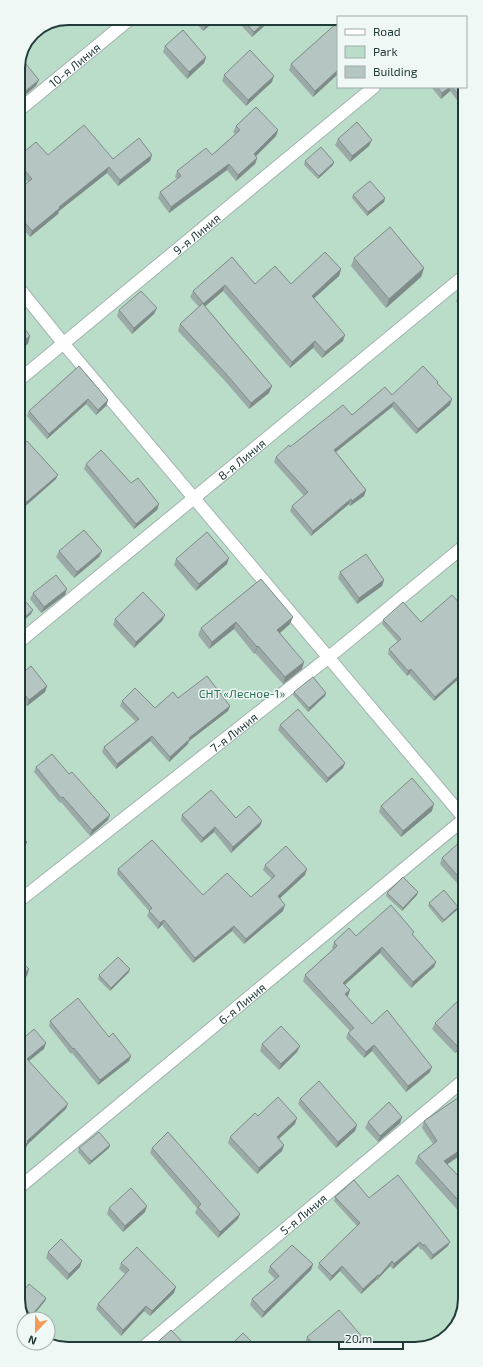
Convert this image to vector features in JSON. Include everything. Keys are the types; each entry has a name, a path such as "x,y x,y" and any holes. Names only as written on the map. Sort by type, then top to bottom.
{"street":[{"name":"10-я Линия","path":"25,105 122,25"},
{"name":"9-я Линия","path":"25,374 373,88"},
{"name":"8-я Линия","path":"25,637 458,281"},
{"path":"25,296 63,343 458,811"},
{"name":"7-я Линия","path":"25,896 328,657 458,551"},
{"name":"6-я Линия","path":"25,1183 458,823"},
{"name":"5-я Линия","path":"148,1342 458,1085"}],"green space":[{"name":"СНТ «Лесное-1»","path":"68,25 337,25 337,88 458,88 458,1304 456,1313 449,1325 439,1335 420,1342 56,1340 56,1311 26,1311 25,1304 26,60 32,44 44,32 52,28"}],"building":[{"path":"248,25 262,25 254,32"},
{"path":"335,25 337,25 337,71 315,91 291,64"},
{"path":"183,30 206,57 189,72 165,46"},
{"path":"250,50 274,76 248,100 224,75"},
{"path":"26,64 39,80 25,91"},
{"path":"438,88 449,88 442,93"},
{"path":"453,88 458,88 458,94"},
{"path":"256,107 278,130 254,154 257,158 238,175 229,164 171,207 160,192 181,176 177,171 206,148 212,155 240,130 236,126"},
{"path":"357,122 372,140 352,156 338,139"},
{"path":"84,125 113,159 139,138 152,155 120,180 109,167 32,231 25,222 25,184 32,179 25,170 25,151 36,142 48,155"},
{"path":"321,147 334,162 319,176 305,161"},
{"path":"370,181 385,198 368,212 353,195"},
{"path":"390,227 424,268 389,299 354,258"},
{"path":"325,252 341,269 312,296 345,335 325,352 315,341 292,362 225,285 203,304 272,386 251,403 180,324 203,303 193,291 232,257 255,284 275,266 291,284"},
{"path":"141,291 157,308 134,328 119,310"},
{"path":"25,329 30,336 25,340"},
{"path":"79,366 108,400 98,410 88,399 49,434 29,411"},
{"path":"423,366 452,399 418,429 394,402 334,450 366,490 352,501 351,499 313,531 292,506 308,492 276,457 289,445 290,447 343,405 352,415 385,387 392,395"},
{"path":"27,441 58,475 25,503 25,443"},
{"path":"101,450 131,483 138,478 159,504 136,524 86,464"},
{"path":"84,530 102,551 77,572 59,551"},
{"path":"207,532 229,558 199,584 176,559"},
{"path":"366,554 384,580 359,598 340,572"},
{"path":"56,575 67,589 44,607 33,593"},
{"path":"261,579 293,617 277,630 304,662 285,677 236,622 212,642 201,628"},
{"path":"143,592 165,615 136,642 115,619"},
{"path":"452,595 458,602 458,676 435,697 411,669 408,671 389,649 401,639 383,620 403,602 421,622"},
{"path":"25,601 33,610 25,617"},
{"path":"31,666 47,686 29,700 25,695 25,671"},
{"path":"207,676 230,706 189,738 190,739 170,757 152,736 117,764 104,747 139,719 122,701 135,688 155,708 173,692 178,698"},
{"path":"313,677 326,693 309,708 294,692"},
{"path":"298,709 345,763 328,778 280,725"},
{"path":"52,754 69,774 72,772 110,815 92,830 63,797 61,798 36,767"},
{"path":"412,778 434,804 403,831 381,806"},
{"path":"211,790 236,818 249,806 262,821 233,847 215,827 203,838 182,815"},
{"path":"152,840 203,895 227,873 251,897 275,876 265,865 286,846 307,869 278,896 285,905 246,939 234,926 195,958 164,920 160,923 149,911 152,908 118,869"},
{"path":"458,843 458,876 442,858"},
{"path":"403,877 418,892 403,908 387,893"},
{"path":"444,890 458,907 444,920 429,903"},
{"path":"391,905 414,932 412,934 436,962 413,982 382,947 343,983 350,990 345,994 372,1024 387,1010 432,1067 408,1086 374,1045 366,1052 348,1033 354,1028 305,975 337,946 334,942 349,928 356,936"},
{"path":"118,957 130,969 111,988 99,975"},
{"path":"25,965 29,969 25,973"},
{"path":"78,998 109,1037 113,1033 131,1056 100,1080 50,1021"},
{"path":"458,1001 458,1047 435,1023"},
{"path":"281,1026 300,1046 281,1064 262,1044"},
{"path":"34,1029 46,1043 27,1059 68,1104 27,1141 28,1142 25,1145 25,1037"},
{"path":"319,1081 357,1125 338,1142 300,1099"},
{"path":"278,1097 297,1118 277,1137 284,1145 259,1168 230,1137 255,1113 258,1116"},
{"path":"458,1098 458,1152 444,1161 458,1176 458,1200 418,1156 437,1141 424,1121"},
{"path":"389,1102 402,1117 380,1136 368,1122"},
{"path":"99,1132 110,1145 91,1161 79,1148"},
{"path":"168,1132 240,1214 220,1232 198,1207 201,1204 152,1148"},
{"path":"398,1175 450,1242 433,1255 424,1244 423,1246 420,1242 394,1264 392,1261 379,1276 378,1275 363,1289 342,1266 332,1276 319,1263 360,1223 335,1197 354,1180 369,1198"},
{"path":"131,1188 147,1206 125,1226 109,1208"},
{"path":"61,1239 82,1261 69,1274 48,1252"},
{"path":"292,1245 313,1264 264,1312 252,1299 279,1276 270,1266"},
{"path":"137,1247 176,1287 152,1311 146,1306 123,1330 98,1304 129,1270 121,1263"},
{"path":"29,1284 46,1298 35,1311 28,1311 26,1309 25,1289"},
{"path":"339,1310 365,1340 363,1342 312,1342 307,1337"},
{"path":"171,1330 182,1342 158,1342"},
{"path":"243,1333 252,1342 234,1342"}]}
